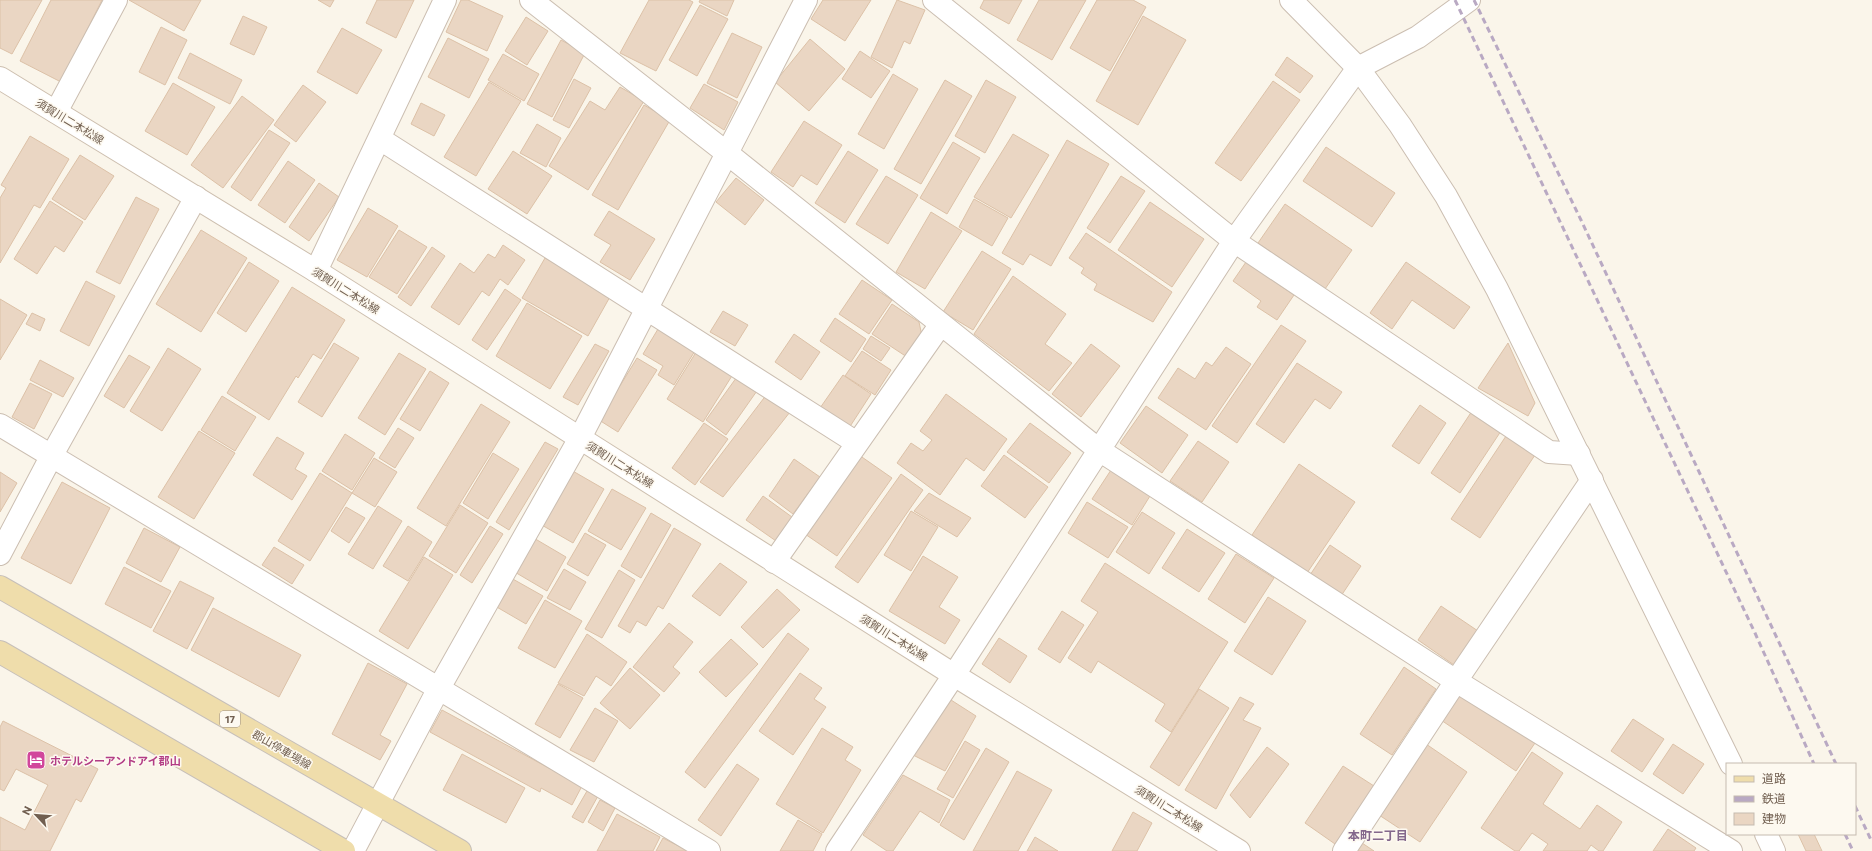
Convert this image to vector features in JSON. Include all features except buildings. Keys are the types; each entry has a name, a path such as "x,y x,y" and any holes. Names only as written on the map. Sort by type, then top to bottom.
{"main road":[{"name":"郡山停車場線","path":"0,587 460,851"},
{"path":"0,652 344,851"}],"street":[{"path":"56,112 116,0"},
{"path":"316,271 445,0"},
{"path":"531,0 728,154 1099,450 1456,681 1731,851"},
{"path":"352,851 439,688 580,438 728,154 806,0"},
{"path":"934,0 1234,241 1550,452 1578,454"},
{"path":"1291,0 1358,68 1400,125 1446,196 1497,289 1731,763"},
{"path":"837,851 954,675 1234,241 1358,68 1418,37 1469,0"},
{"name":"須賀川二本松線","path":"0,78 316,271 774,562 1239,851"},
{"path":"380,139 857,443"},
{"path":"0,554 52,455 196,197"},
{"path":"774,562 941,324"},
{"path":"0,425 709,851"},
{"path":"1344,851 1456,681 1592,480"},
{"path":"1766,835 1774,851"}],"railway":[{"path":"1455,0 1755,633 1814,763"},
{"path":"1474,0 1581,220 1836,763"},
{"path":"1856,808 1872,842"},
{"path":"1845,835 1853,851"}],"place":[{"name":"ホテルシーアンドアイ郡山","path":"36,760"}],"district":[{"name":"本町二丁目","path":"1378,835"}]}
